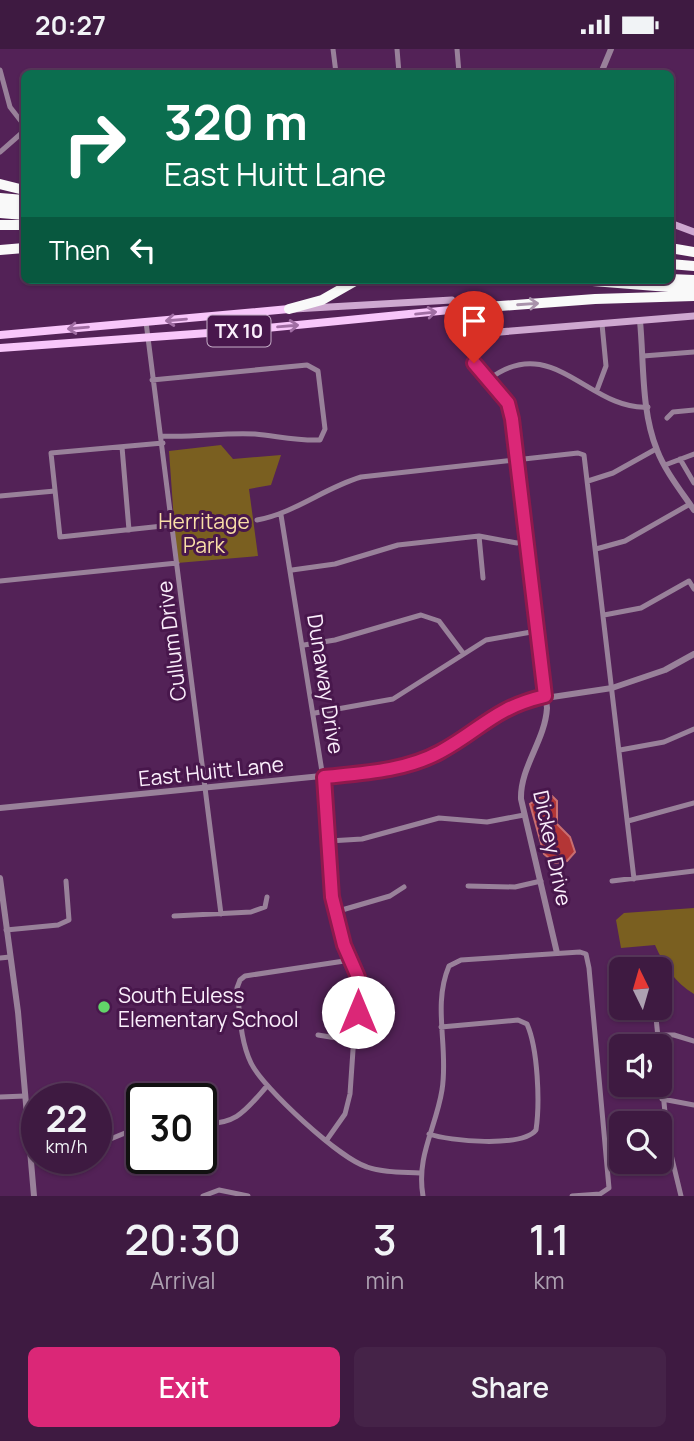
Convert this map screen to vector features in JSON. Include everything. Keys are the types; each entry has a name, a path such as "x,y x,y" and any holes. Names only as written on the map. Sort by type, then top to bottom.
{"highway":[{"path":"0,184 21,188"},
{"path":"0,198 21,200"},
{"path":"0,206 21,208"},
{"path":"0,213 21,215"},
{"path":"0,225 21,225"},
{"path":"0,250 21,248"},
{"path":"674,249 694,252"},
{"path":"674,264 694,265"},
{"path":"674,273 694,274"},
{"path":"674,279 694,280"},
{"path":"289,309 322,300 350,284"},
{"path":"631,284 694,289"},
{"path":"460,309 595,299 694,296"}],"main road":[{"path":"674,225 694,233"},
{"path":"289,309 452,300 460,309"},
{"path":"391,305 392,316"},
{"name":"TX 10","path":"0,335 289,309"},
{"name":"TX 10","path":"0,348 460,309"},
{"name":"Dickey Drive","path":"460,309 463,335"},
{"path":"463,335 694,316"}],"street":[{"path":"333,49 335,70"},
{"path":"397,49 399,70"},
{"path":"457,49 459,70"},
{"path":"602,70 611,49"},
{"path":"0,70 10,107 21,121"},
{"path":"0,152 21,134"},
{"path":"596,549 625,541 692,507 656,449 648,407 640,321"},
{"name":"Cullum Drive","path":"146,322 221,915"},
{"path":"597,390 606,366 602,324"},
{"name":"Dickey Drive","path":"463,335 474,363 508,403 517,459 528,539 546,722 522,782 524,815 557,953"},
{"path":"643,356 694,352"},
{"path":"488,380 507,367 547,365 627,406 648,407"},
{"path":"152,380 313,366 318,371 325,429 320,440 283,439 254,434 163,440 121,447 51,453 60,537 172,525"},
{"path":"667,418 673,412 694,410"},
{"path":"121,447 129,530"},
{"path":"588,481 613,473 656,449"},
{"path":"257,520 281,515 342,483 361,477 578,453 586,458 634,880"},
{"path":"664,465 694,454"},
{"path":"680,459 694,483"},
{"path":"0,496 55,491"},
{"name":"Dunaway Drive","path":"281,515 324,777 335,912 358,977 350,1094 345,1114 327,1141"},
{"path":"479,536 483,578"},
{"path":"292,570 335,564 398,545 479,536 517,543 528,539"},
{"path":"0,581 177,563"},
{"path":"604,615 641,608 689,581 694,589"},
{"path":"304,645 335,640 421,615 439,621 463,653"},
{"path":"314,713 393,699 463,653 495,637 537,631"},
{"name":"East Huitt Lane","path":"0,808 391,769 447,748 501,710 545,696 612,688 666,670 694,654"},
{"path":"620,750 664,742 694,729"},
{"path":"628,821 694,803"},
{"path":"329,841 362,839 439,818 487,822 524,815"},
{"path":"612,881 694,871"},
{"path":"0,878 24,1083"},
{"path":"6,930 58,925 69,920 66,881"},
{"path":"468,886 515,887 541,881"},
{"path":"335,912 390,896 404,887"},
{"path":"174,916 221,915 265,907 267,897"},
{"path":"423,1196 420,1173 443,1089 440,996 449,965 461,960 583,953 589,968 608,1191 572,1196"},
{"path":"0,958 10,957"},
{"path":"351,960 245,976 239,981 238,999 246,1050 252,1065 267,1086 327,1141 366,1167 420,1173"},
{"path":"429,1134 452,1141 472,1142 533,1134 538,1106 532,1041 526,1023 518,1020 441,1027"},
{"path":"318,1035 355,1041"},
{"path":"672,1035 694,1041"},
{"path":"217,1122 227,1122 248,1107 267,1086"},
{"path":"0,1097 21,1095"},
{"path":"681,1196 662,1099 694,1105"},
{"path":"33,1174 34,1196"},
{"path":"203,1196 219,1191 248,1196"}],"green space":[{"name":"Herritage Park","path":"221,445 233,459 281,455 271,485 249,489 258,556 177,563 169,451"},
{"path":"694,908 694,994 672,974 672,957 661,957 655,945 621,948 616,920 624,913"}],"shaded area":[{"path":"542,796 552,796 557,801 557,824 570,837 575,852 567,861 555,863 544,854 530,804"}],"place":[{"name":"South Euless Elementary School","path":"104,1007"}],"route":[{"path":"358,1012 358,977 344,945 332,897 324,777 402,767 439,753 501,710 519,702 545,696 512,419 508,403 474,363"}]}
